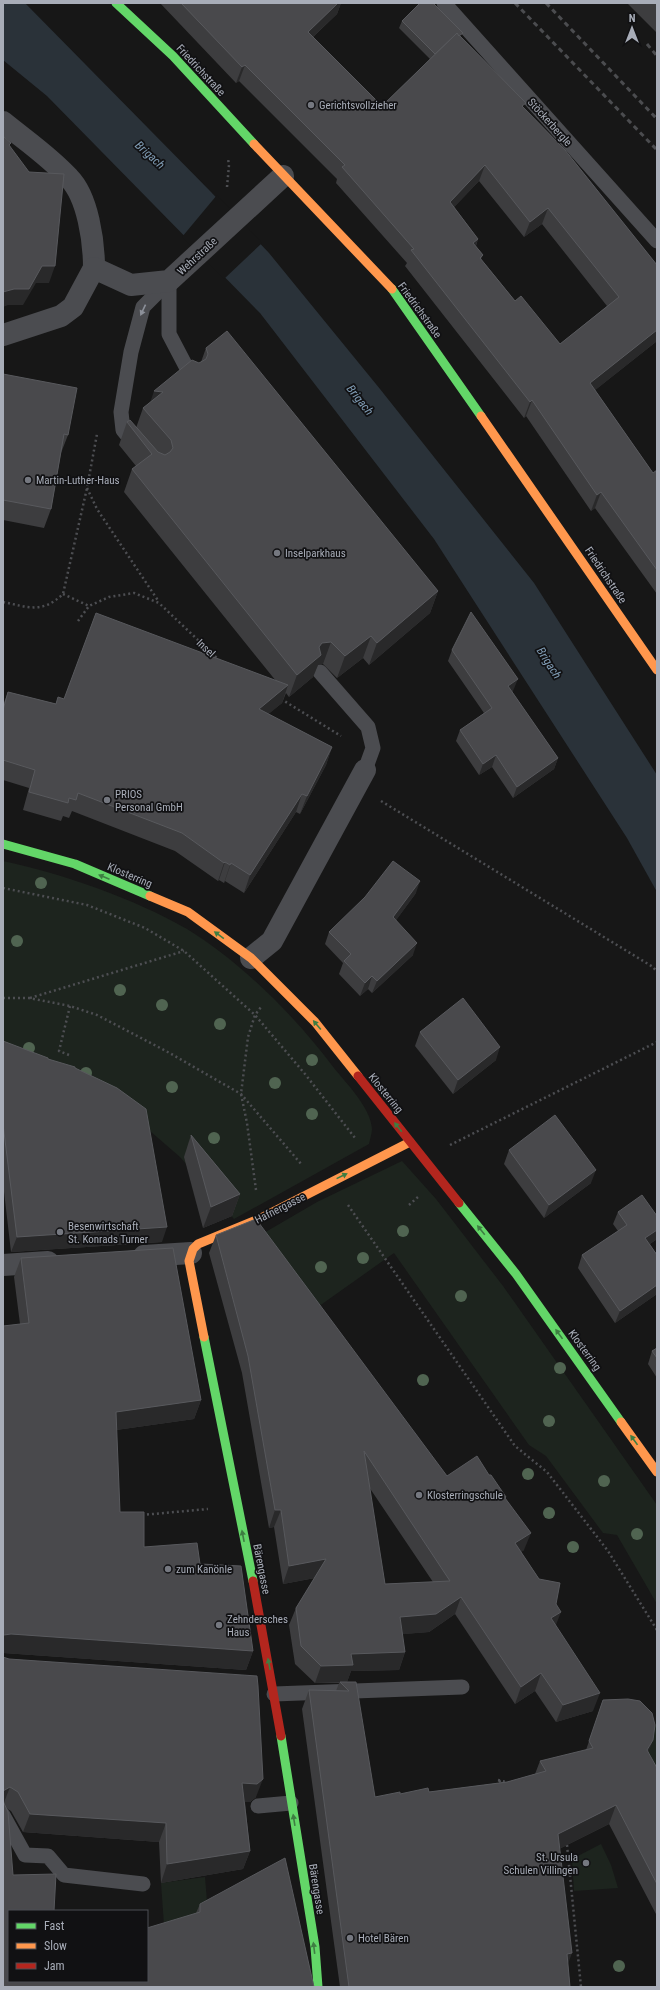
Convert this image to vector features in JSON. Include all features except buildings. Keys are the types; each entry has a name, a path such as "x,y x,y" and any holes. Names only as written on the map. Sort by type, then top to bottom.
{"street":[{"name":"Friedrichstraße","path":"116,3 173,56 283,176 395,293 657,670"},
{"path":"3,122 70,178 82,198 94,246 94,268 74,307 61,316 3,336"},
{"name":"Wehrstraße","path":"94,268 131,285 176,275 283,176"},
{"path":"251,958 272,941 366,770"},
{"name":"Klosterring","path":"3,844 75,864 188,912 251,958 315,1022 516,1274 657,1472"},
{"name":"Hafnergasse","path":"191,1253 192,1249 198,1244 261,1218 410,1142"},
{"path":"120,1258 191,1253"},
{"name":"Bärengasse","path":"191,1253 189,1261 274,1689 314,1947 318,1987"},
{"path":"3,1266 66,1261"},
{"path":"250,1683 274,1689"}],"lane":[{"name":"Stöckerbergle","path":"444,3 657,241"},
{"path":"176,275 169,334 191,376"},
{"path":"146,457 123,430 121,412 131,352 143,307 176,275"},
{"path":"320,672 368,727 373,748 366,770"},
{"path":"274,1689 462,1688"},
{"path":"258,1806 292,1803"},
{"path":"3,1815 25,1855 48,1856 64,1876 143,1884"}],"path":[{"path":"3,602 36,608 53,604 63,594 87,488 97,433"},
{"path":"87,488 97,509 159,602"},
{"name":"Insel","path":"78,621 89,606 109,597 134,593 159,602 224,665"},
{"path":"63,594 89,606"},
{"path":"278,698 345,739"},
{"path":"379,800 653,966 657,972"},
{"path":"3,888 87,905 144,928 184,951 255,1015 305,1074 357,1142"},
{"path":"30,998 184,951"},
{"path":"3,998 30,998 70,1006 97,1015 166,1051 241,1094 306,1170"},
{"path":"261,1218 247,1123 241,1094 248,1036 255,1015 262,1005"},
{"path":"69,1054 59,1051 70,1006"},
{"path":"444,1148 657,1042"},
{"path":"344,1200 515,1446 547,1472 608,1551 657,1630"},
{"path":"136,1515 237,1506"},
{"path":"498,1780 540,1790 537,1808 517,1794 498,1780"},
{"path":"567,1845 581,1987"}],"shaded area":[{"path":"3,861 49,872 121,897 187,929 227,957 285,1010 357,1096 363,1104 371,1121 372,1131 369,1144 234,1219 180,1157 150,1131 3,1058"},
{"path":"402,1161 436,1199 503,1286 657,1505 657,1604 617,1535 603,1533 546,1456 529,1445 394,1253 308,1314 252,1240 317,1202"},
{"path":"657,1725 657,1811 646,1759 645,1731"},
{"path":"601,1844 611,1865 618,1888 574,1891 572,1859"},
{"path":"205,1877 208,1914 164,1925 161,1883"}],"water":[{"name":"Brigach","path":"3,3 25,3 269,253 380,389 534,583 657,775 657,892 627,838 434,539 260,313 47,96 3,60"}],"pier":[{"path":"217,195 262,243 224,279 182,237"}],"railway":[{"path":"515,3 657,150"},
{"path":"546,3 657,119"},
{"path":"647,44 657,56"}],"traffic: fast":[{"path":"116,3 173,56 254,144"},
{"path":"392,289 481,416"},
{"path":"3,844 75,864 150,896"},
{"path":"459,1203 516,1274 621,1422"},
{"path":"204,1337 253,1581"},
{"path":"281,1736 315,1947 318,1987"}],"traffic: slow":[{"path":"254,144 392,289"},
{"path":"481,416 657,670"},
{"path":"150,896 188,912 251,958 315,1022 358,1076"},
{"path":"204,1337 189,1261 193,1249 198,1244 261,1218 410,1142"},
{"path":"621,1422 657,1472"}],"traffic: jam":[{"path":"358,1076 459,1203"},
{"path":"253,1581 281,1736"}],"place":[{"name":"Gerichtsvollzieher","path":"311,105"},
{"name":"Martin-Luther-Haus","path":"28,480"},
{"name":"Inselparkhaus","path":"277,553"},
{"name":"PRIOS Personal GmbH","path":"107,800"},
{"name":"Besenwirtschaft St. Konrads Turner","path":"60,1232"},
{"name":"Klosterringschule","path":"419,1495"},
{"name":"zum Kanönle","path":"168,1569"},
{"name":"Zehndersches Haus","path":"219,1625"},
{"name":"St. Ursula Schulen Villingen","path":"586,1863"},
{"name":"Hotel Bären","path":"350,1938"}]}
